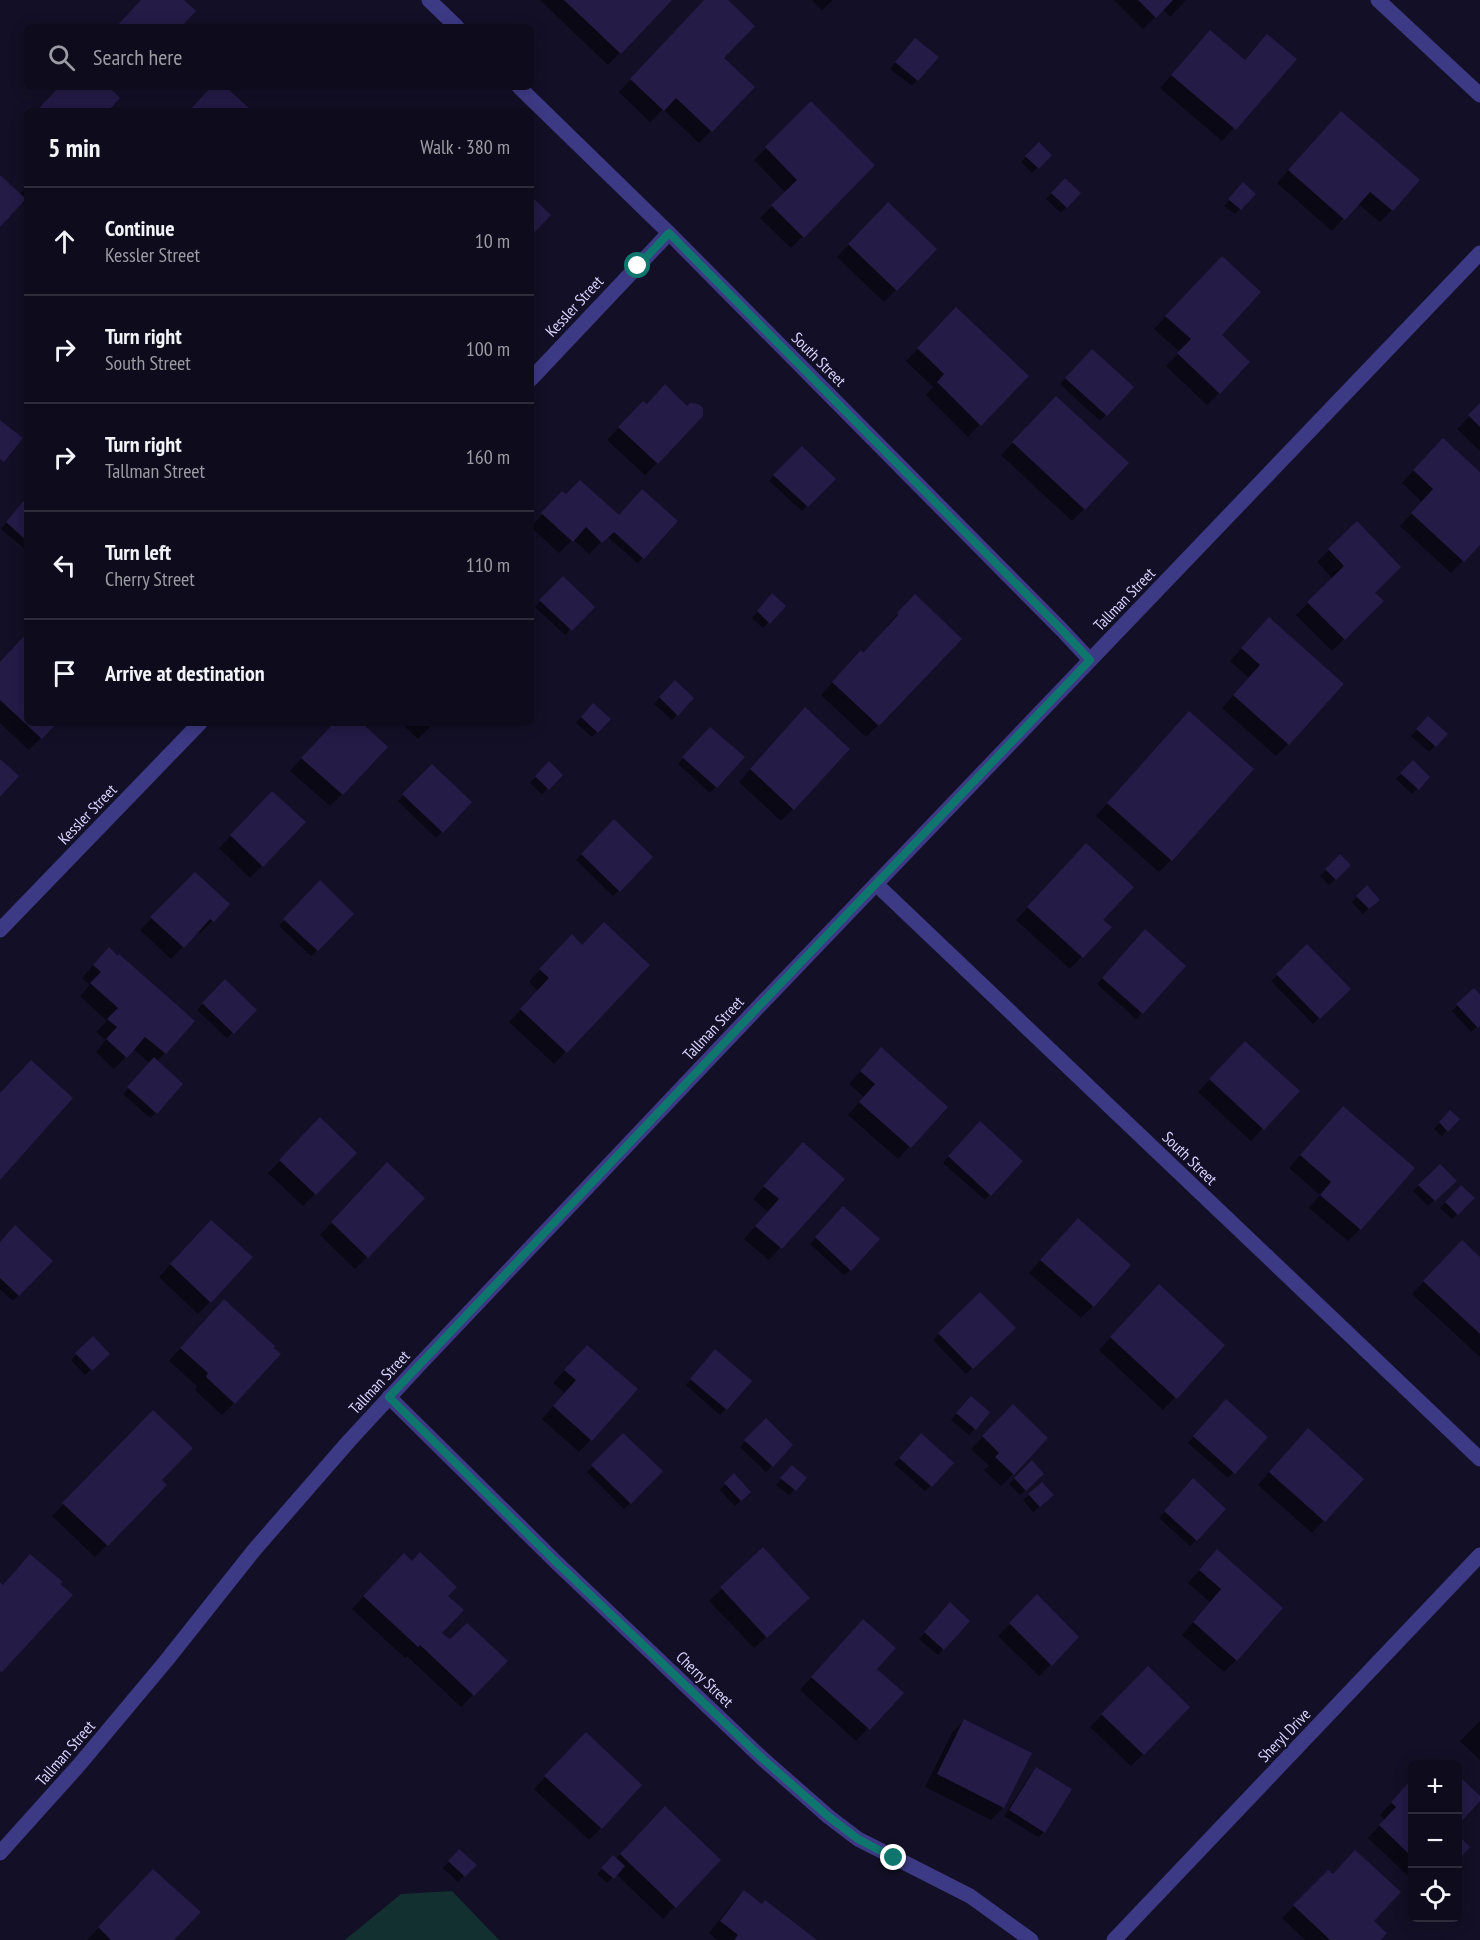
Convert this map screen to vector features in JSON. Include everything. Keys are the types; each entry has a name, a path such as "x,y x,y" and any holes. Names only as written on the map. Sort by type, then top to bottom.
{"street":[{"path":"429,0 454,24"},
{"path":"1378,0 1480,95"},
{"name":"South Street","path":"522,90 669,233 1090,660"},
{"name":"Kessler Street","path":"534,376 669,233"},
{"name":"Tallman Street","path":"0,1853 79,1765 255,1549 389,1397 754,1010 1480,253"},
{"name":"Kessler Street","path":"0,930 197,726"},
{"name":"South Street","path":"876,884 1480,1459"},
{"name":"Cherry Street","path":"389,1397 557,1563 764,1760 829,1817 858,1839 969,1896 1031,1940"},
{"name":"Sheryl Drive","path":"1114,1940 1480,1554"}],"green space":[{"path":"452,1891 499,1940 345,1940 401,1894"}],"building":[{"path":"141,0 184,0 196,11 184,24 119,24"},
{"path":"564,0 672,0 621,54"},
{"path":"704,0 728,0 755,26 724,58 755,87 712,132 676,98 664,111 630,79"},
{"path":"1138,0 1173,0 1156,18"},
{"path":"1210,30 1245,60 1267,34 1297,59 1236,130 1171,75"},
{"path":"915,38 939,57 918,81 895,62"},
{"path":"56,90 112,90 120,98 111,108 40,107"},
{"path":"208,90 229,90 249,108 192,108"},
{"path":"811,101 875,165 804,238 771,205 797,180 765,147"},
{"path":"1341,111 1420,180 1393,211 1370,192 1345,220 1288,170"},
{"path":"1039,142 1052,155 1039,169 1025,156"},
{"path":"0,175 24,197 24,201 0,227"},
{"path":"1065,178 1081,193 1067,208 1051,193"},
{"path":"1243,182 1256,194 1241,210 1228,199"},
{"path":"534,199 551,215 534,233"},
{"path":"888,202 937,249 897,291 848,244"},
{"path":"1222,256 1261,292 1222,335 1250,362 1220,394 1177,353 1191,339 1165,316"},
{"path":"956,307 1029,376 981,426 937,382 944,374 917,348"},
{"path":"1092,349 1134,387 1107,416 1065,378"},
{"path":"665,384 687,406 690,403 698,404 703,408 703,416 658,464 618,427 643,401 647,404"},
{"path":"1056,396 1129,463 1085,510 1012,442"},
{"path":"1480,403 1480,427 1468,415"},
{"path":"0,420 23,438 4,462 0,459"},
{"path":"1443,438 1480,472 1480,545 1464,562 1411,513 1433,489 1413,470"},
{"path":"802,446 836,479 808,507 773,475"},
{"path":"580,480 619,515 642,489 678,521 644,559 614,532 602,543 586,527 573,542 541,513 562,491 566,494"},
{"path":"24,501 24,538 6,522"},
{"path":"1357,521 1401,567 1375,593 1384,601 1345,640 1307,602 1344,566 1328,549"},
{"path":"563,576 595,607 572,631 539,600"},
{"path":"772,593 786,606 770,624 757,611"},
{"path":"915,594 962,639 879,726 832,682 861,650 863,653"},
{"path":"1269,617 1344,684 1289,745 1233,695 1260,665 1241,648"},
{"path":"24,636 24,722 0,700 0,662"},
{"path":"675,680 694,698 678,716 659,697"},
{"path":"593,703 611,719 598,733 581,717"},
{"path":"805,707 850,749 794,810 750,769"},
{"path":"1189,711 1254,769 1172,861 1107,803"},
{"path":"1428,716 1448,734 1436,747 1416,729"},
{"path":"28,726 54,726 42,739"},
{"path":"331,726 365,726 388,747 343,795 301,758"},
{"path":"710,727 745,757 717,788 682,757"},
{"path":"0,759 19,776 0,797"},
{"path":"1413,760 1430,777 1419,790 1400,773"},
{"path":"549,761 563,775 549,790 535,776"},
{"path":"432,764 472,802 443,833 402,794"},
{"path":"272,791 306,822 263,867 230,835"},
{"path":"614,819 653,857 620,892 581,854"},
{"path":"1086,843 1134,887 1103,920 1112,927 1083,958 1027,907"},
{"path":"1340,854 1351,865 1336,880 1325,869"},
{"path":"195,872 230,904 214,922 210,919 184,948 150,917"},
{"path":"320,880 354,914 318,951 283,919"},
{"path":"1367,885 1380,900 1369,909 1356,896"},
{"path":"604,922 650,965 567,1053 520,1009 549,978 539,969 572,934 582,945"},
{"path":"1145,929 1186,966 1143,1014 1102,978"},
{"path":"1307,944 1351,989 1320,1019 1276,974"},
{"path":"109,947 195,1021 166,1054 145,1037 127,1058 106,1039 117,1027 107,1019 118,1008 90,983 101,972 93,965"},
{"path":"225,979 257,1010 234,1034 202,1003"},
{"path":"1474,988 1480,994 1480,1026 1478,1028 1456,1004"},
{"path":"1245,1041 1300,1091 1264,1130 1209,1079"},
{"path":"881,1047 948,1107 911,1148 859,1102 875,1084 860,1071"},
{"path":"154,1057 183,1084 157,1114 127,1087"},
{"path":"31,1060 73,1098 0,1180 0,1093"},
{"path":"1343,1106 1415,1168 1361,1230 1320,1195 1331,1182 1300,1155"},
{"path":"1450,1110 1460,1119 1448,1132 1439,1122"},
{"path":"320,1117 357,1153 316,1195 279,1160"},
{"path":"980,1121 1023,1161 991,1196 948,1156"},
{"path":"803,1142 845,1179 782,1249 755,1226 779,1199 763,1186"},
{"path":"387,1162 425,1198 368,1258 331,1222"},
{"path":"1440,1164 1457,1181 1435,1201 1418,1185"},
{"path":"1461,1185 1475,1198 1458,1215 1445,1202"},
{"path":"843,1206 880,1239 851,1271 815,1237"},
{"path":"1078,1218 1131,1265 1094,1307 1040,1260"},
{"path":"211,1220 253,1257 211,1303 170,1264"},
{"path":"15,1225 53,1261 19,1296 0,1278 0,1242"},
{"path":"1462,1240 1480,1257 1480,1334 1423,1281"},
{"path":"1159,1284 1225,1345 1177,1399 1110,1337"},
{"path":"980,1292 1016,1328 973,1369 938,1333"},
{"path":"224,1299 281,1354 235,1404 206,1377 208,1373 180,1348"},
{"path":"93,1336 110,1354 92,1371 75,1353"},
{"path":"587,1345 638,1389 592,1441 553,1406 576,1380 564,1370"},
{"path":"715,1349 752,1381 727,1410 690,1379"},
{"path":"971,1396 990,1412 976,1430 956,1413"},
{"path":"1226,1399 1268,1437 1235,1474 1193,1436"},
{"path":"1013,1404 1048,1438 1014,1475 995,1457 999,1453 982,1436"},
{"path":"153,1410 193,1448 162,1480 167,1485 108,1546 62,1503"},
{"path":"766,1418 793,1445 773,1467 744,1440"},
{"path":"1308,1428 1364,1479 1325,1522 1269,1472"},
{"path":"623,1433 663,1471 631,1504 591,1465"},
{"path":"921,1433 954,1463 932,1487 899,1458"},
{"path":"1032,1460 1044,1474 1026,1491 1014,1478"},
{"path":"792,1465 807,1478 796,1491 780,1478"},
{"path":"734,1473 751,1492 741,1501 724,1483"},
{"path":"1193,1478 1226,1509 1197,1541 1164,1511"},
{"path":"1042,1482 1054,1495 1040,1507 1028,1494"},
{"path":"763,1547 810,1598 767,1638 720,1587"},
{"path":"1217,1549 1283,1608 1237,1661 1193,1622 1221,1589 1199,1570"},
{"path":"420,1552 457,1587 448,1596 464,1610 442,1633 450,1639 467,1623 508,1661 474,1696 363,1596 404,1553 412,1561"},
{"path":"30,1554 63,1582 60,1584 73,1595 2,1672 0,1671 0,1582 3,1585"},
{"path":"1037,1594 1079,1637 1052,1666 1009,1623"},
{"path":"950,1602 970,1621 944,1650 924,1632"},
{"path":"863,1619 896,1648 877,1669 904,1693 870,1730 811,1677"},
{"path":"1148,1666 1190,1707 1144,1755 1101,1714"},
{"path":"964,1719 1032,1753 1004,1808 937,1774"},
{"path":"586,1732 642,1785 602,1829 544,1776"},
{"path":"1036,1767 1072,1789 1045,1833 1009,1810"},
{"path":"1462,1779 1480,1796 1480,1801 1462,1821"},
{"path":"1408,1783 1408,1853 1379,1825 1396,1807 1391,1802"},
{"path":"665,1806 721,1860 676,1908 620,1854"},
{"path":"1462,1839 1470,1847 1462,1856"},
{"path":"459,1849 477,1865 465,1877 448,1861"},
{"path":"1355,1850 1401,1892 1374,1921 1387,1933 1381,1940 1330,1940 1293,1905 1328,1870 1333,1874"},
{"path":"613,1855 625,1866 614,1879 601,1868"},
{"path":"153,1869 201,1912 174,1940 111,1940 98,1927"},
{"path":"744,1890 762,1904 765,1900 817,1940 734,1940 738,1935 720,1921"}],"route":[{"path":"638,266 669,233 1090,660 389,1397 557,1563 764,1760 829,1817 858,1839 894,1858"}]}
